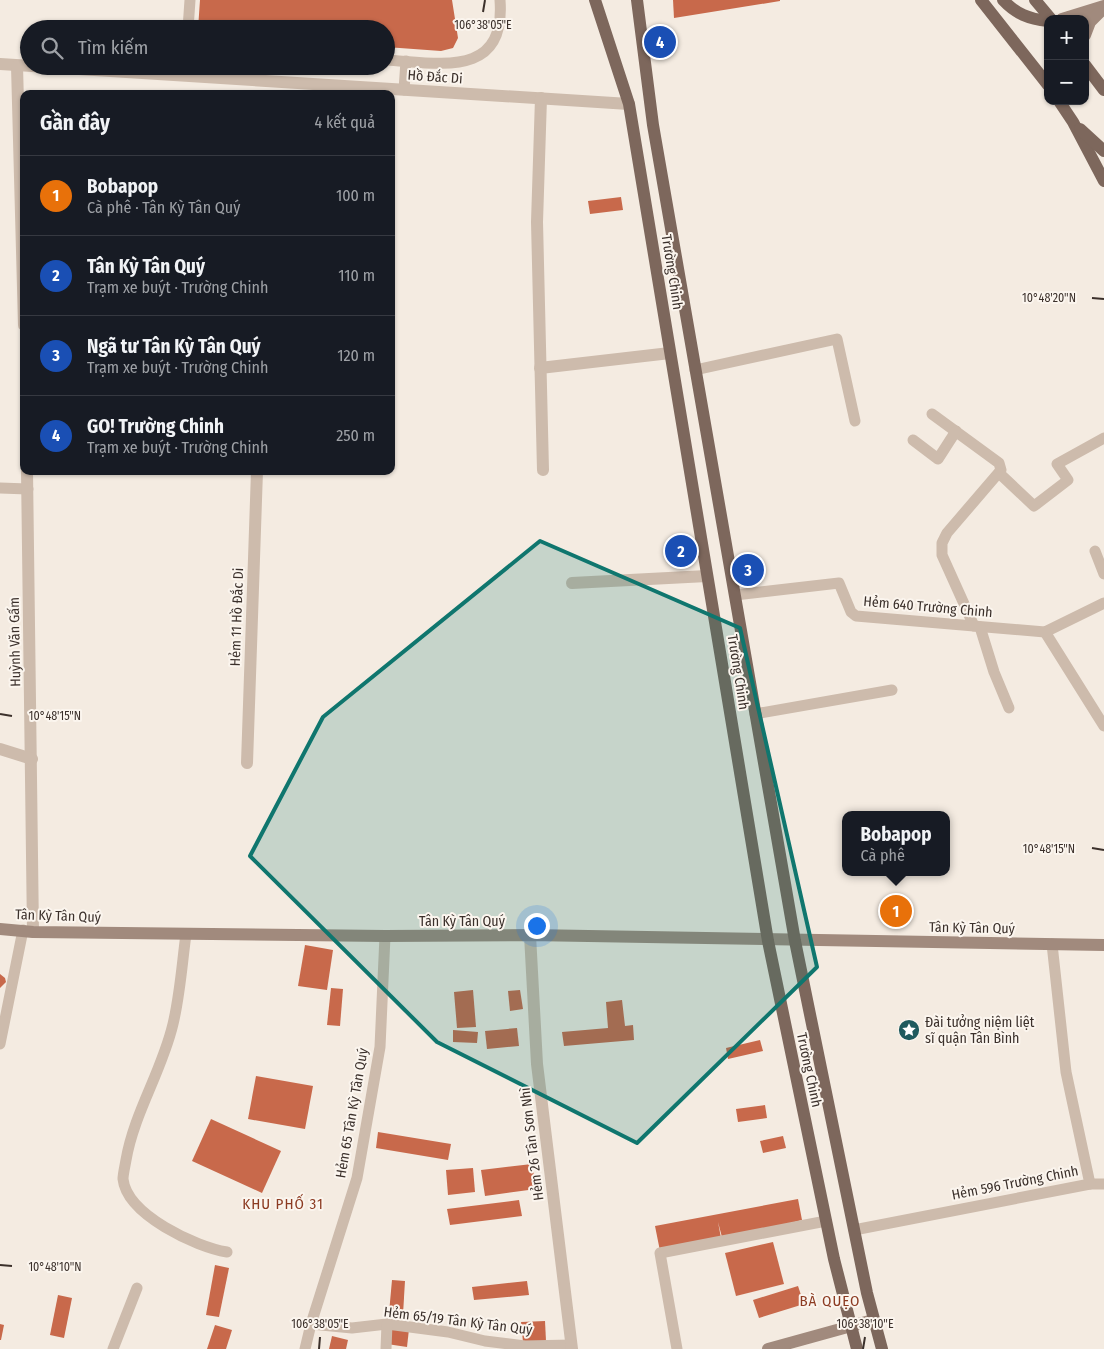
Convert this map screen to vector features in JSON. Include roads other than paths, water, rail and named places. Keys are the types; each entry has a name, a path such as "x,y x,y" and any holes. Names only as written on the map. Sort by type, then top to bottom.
{"main road":[{"name":"Trường Chinh","path":"594,0 629,104 768,941 826,1221 850,1327 857,1349"},
{"name":"Trường Chinh","path":"637,0 653,125 795,941 873,1320 882,1349"},
{"path":"981,0 1044,80"},
{"path":"1003,0 1012,10 1032,19 1044,20"},
{"path":"1035,0 1046,15"},
{"path":"1076,15 1104,7"},
{"path":"1089,25 1104,7"},
{"path":"1089,70 1104,90"},
{"path":"1062,105 1073,122 1104,181"},
{"path":"1073,122 1104,151"},
{"name":"Tân Kỳ Tân Quý","path":"0,929 186,934 530,935 768,941 1104,945"},
{"path":"768,1349 873,1320"}],"street":[{"name":"Hồ Đắc Di","path":"0,64 20,66"},
{"path":"17,66 20,177"},
{"name":"Hồ Đắc Di","path":"205,75 272,88 404,90 629,104"},
{"path":"541,98 537,222 543,470"},
{"path":"540,368 670,353"},
{"name":"Huỳnh Văn Gấm","path":"27,475 32,759 28,931"},
{"name":"Hẻm 11 Hồ Đắc Di","path":"246,763 257,475"},
{"path":"572,583 707,576"},
{"path":"0,749 32,759"},
{"name":"Hẻm 26 Tân Sơn Nhì","path":"530,935 537,1064 571,1347"}],"lane":[{"path":"189,20 190,0"},
{"path":"395,60 450,64 466,62 481,56 492,44 500,27 500,0"},
{"path":"404,90 406,61"},
{"path":"695,370 837,340 855,421"},
{"path":"932,414 999,463 1000,472 1034,506 1068,480 1057,464 1104,438"},
{"path":"913,440 938,459 956,431"},
{"path":"1000,472 947,532 942,543 942,555 977,626 1009,708"},
{"path":"0,488 28,489"},
{"path":"1095,551 1104,574"},
{"name":"Hẻm 640 Trường Chinh","path":"735,595 839,583 851,612 856,616 1045,632"},
{"path":"1104,603 1045,632 1104,726"},
{"path":"755,714 892,690"},
{"path":"0,1044 28,931"},
{"path":"186,934 173,1025 154,1082 130,1137 123,1180 136,1207 166,1228 210,1249 227,1252"},
{"name":"Hẻm 65 Tân Kỳ Tân Quý","path":"305,1349 311,1324 357,1178 380,1046 385,936"},
{"name":"Hẻm 596 Trường Chinh","path":"854,1230 1090,1184 1066,1072 1052,944"},
{"path":"1090,1184 1104,1184"},
{"path":"677,1349 660,1253 826,1221"},
{"path":"113,1349 137,1288"},
{"name":"Hẻm 65/19 Tân Kỳ Tân Quý","path":"311,1324 352,1328 387,1324 448,1332 485,1341 517,1345 571,1347"},
{"path":"386,1349 387,1324"}],"place":[{"name":"GO! Trường Chinh","path":"660,42"},
{"name":"Tân Kỳ Tân Quý","path":"681,551"},
{"name":"Ngã tư Tân Kỳ Tân Quý","path":"748,570"},
{"name":"Bobapop","path":"896,911"},
{"name":"Đài tưởng niệm liệt sĩ quận Tân Bình","path":"909,1030"}],"district":[{"name":"KHU PHỐ 31","path":"283,1204"},
{"name":"BÀ QUẸO","path":"830,1301"}]}
